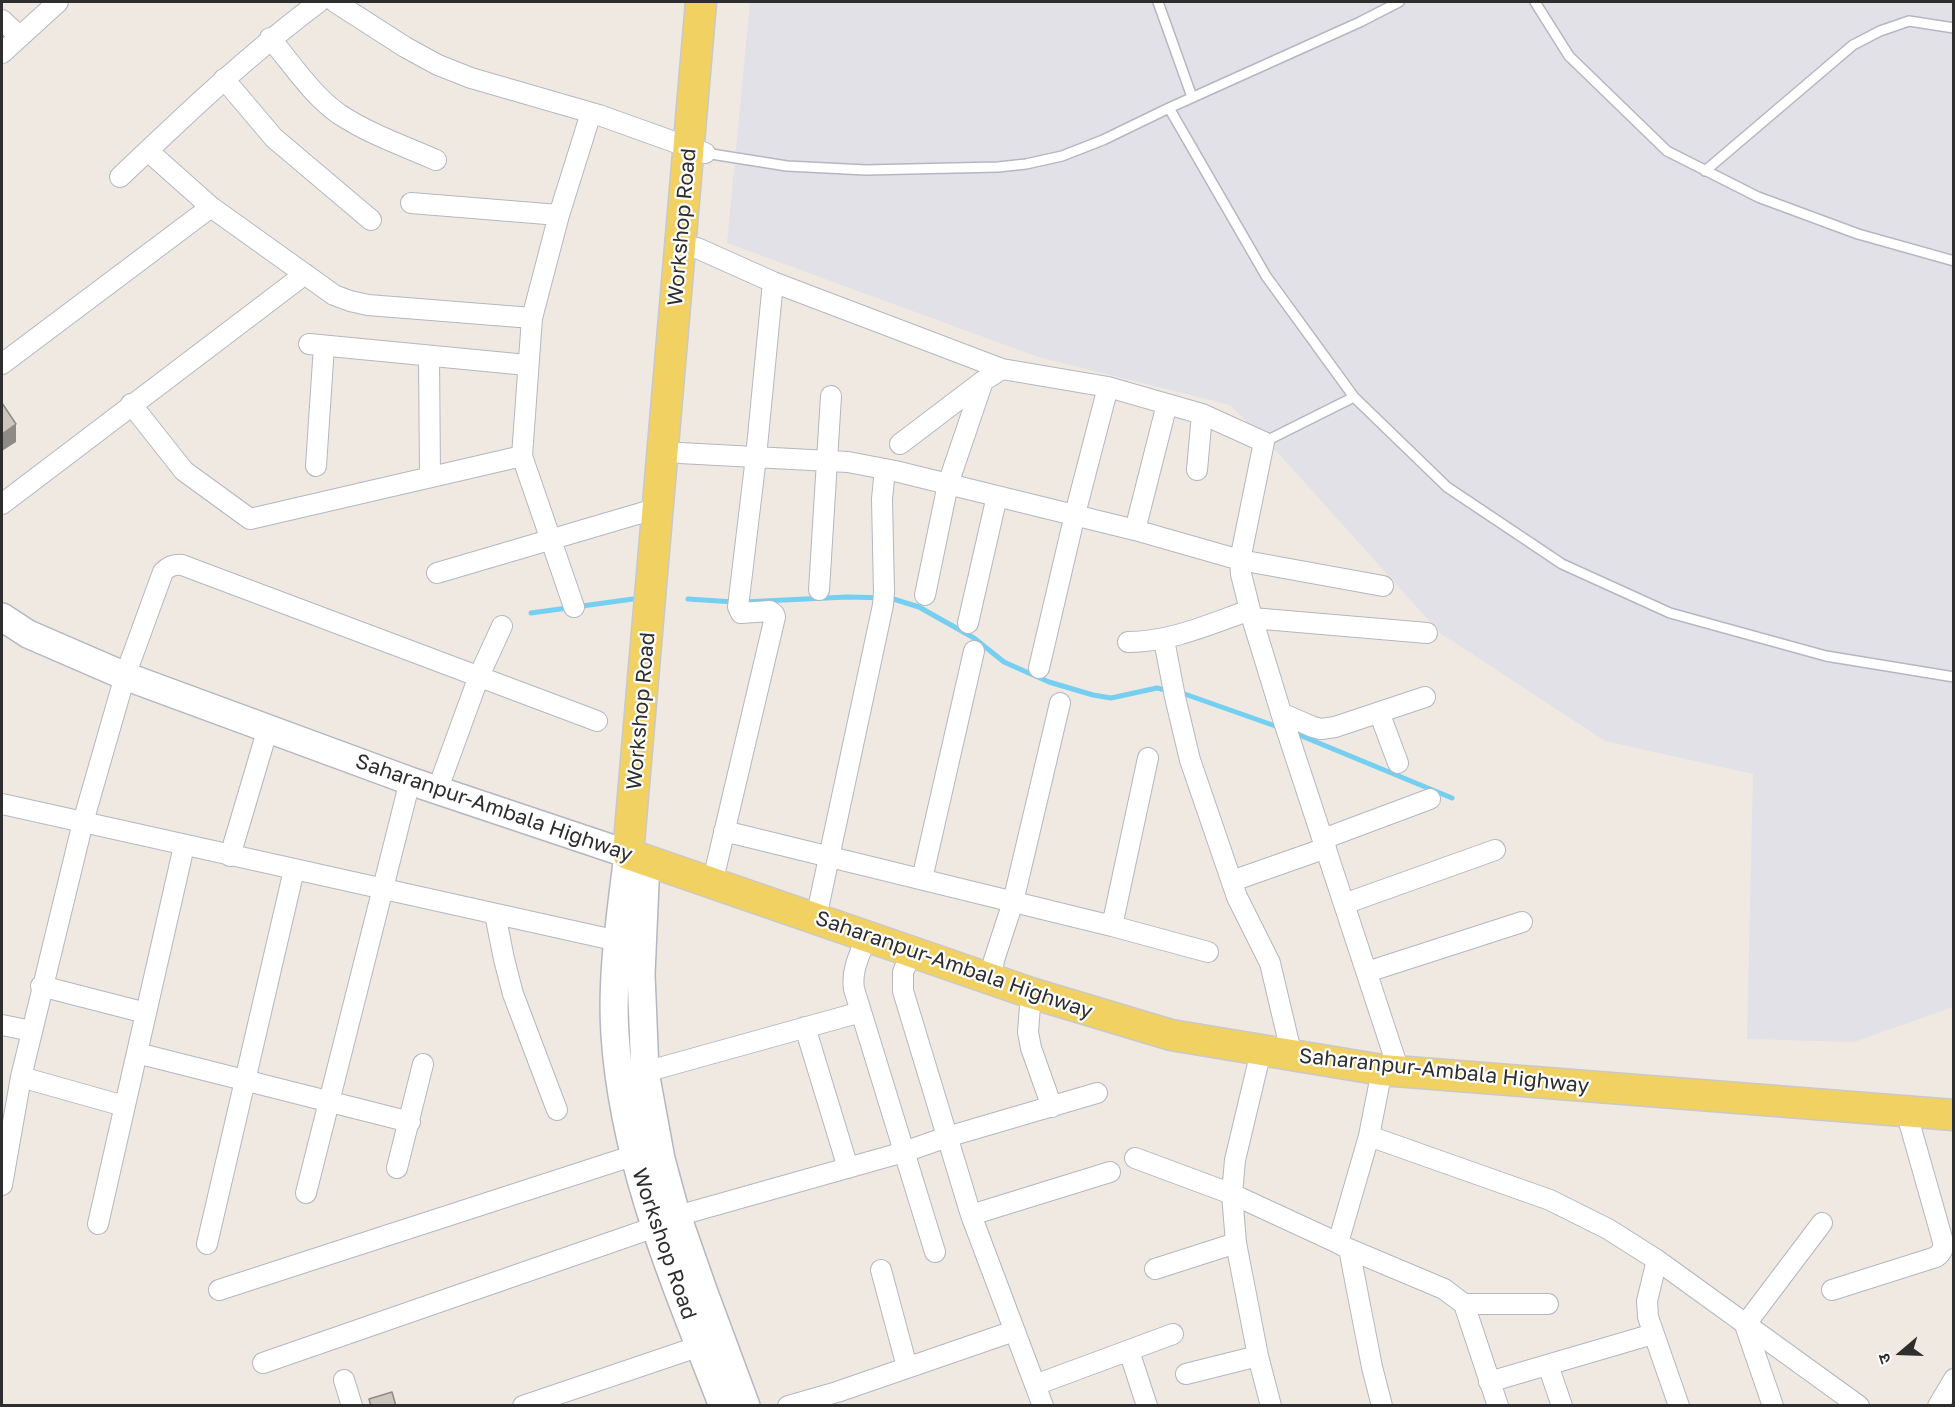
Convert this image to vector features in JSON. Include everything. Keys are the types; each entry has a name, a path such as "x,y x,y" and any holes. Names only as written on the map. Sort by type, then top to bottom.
{"main road":[{"name":"Workshop Road","path":"701,2 697,248 680,453 649,810 618,941 615,968 615,1035 624,1107 641,1185 666,1222 746,1406"},
{"name":"Workshop Road","path":"717,2 697,151 658,508 637,857 645,1072 661,1159 666,1222 700,1346 723,1406"},
{"name":"Saharanpur-Ambala Highway","path":"2,617 28,633 125,676 410,781 1031,993 1171,1035 1391,1070 1953,1115"}],"street":[{"path":"2,53 58,2"},
{"path":"120,177 270,38 319,2"},
{"path":"335,2 405,47 438,65 471,78 591,113 697,151"},
{"path":"2,20 19,36"},
{"path":"270,38 309,84 338,113 365,130 436,160"},
{"path":"224,79 274,138 371,220"},
{"path":"574,607 522,456 532,318 559,215 591,113"},
{"path":"148,151 211,207 334,295 350,302 532,318"},
{"path":"411,203 559,215"},
{"path":"2,364 211,207"},
{"path":"697,248 773,282 1002,369 1108,387 1202,414 1263,442 1240,560 1251,614 1290,741 1367,972 1391,1070 1369,1136 1343,1246 1382,1406"},
{"path":"2,504 305,274"},
{"path":"712,884 775,617 770,611 741,613 738,602 756,457 773,282"},
{"path":"316,466 317,345 527,365"},
{"path":"429,356 430,477"},
{"path":"900,444 1002,369"},
{"path":"925,595 948,484 983,381"},
{"path":"1039,668 1108,387"},
{"path":"819,590 831,396"},
{"path":"131,404 184,471 250,519 522,456"},
{"path":"1135,530 1167,404"},
{"path":"1197,470 1202,414"},
{"path":"680,453 848,462 1075,514 1240,560 1383,586"},
{"path":"816,918 884,598 882,499 885,469"},
{"path":"968,623 998,496"},
{"path":"437,573 658,508"},
{"path":"2,1185 21,1077 41,986 83,822 125,676 163,572 174,564 182,565 597,721"},
{"path":"1128,642 1151,642 1251,614 1427,633"},
{"path":"438,791 478,676 502,626"},
{"path":"1164,639 1190,760 1242,908 1270,963 1292,1056"},
{"path":"922,879 974,651"},
{"path":"1282,716 1321,729 1335,727 1425,697"},
{"path":"991,979 994,960 1013,902 1060,703"},
{"path":"1379,712 1398,763"},
{"path":"230,856 268,728"},
{"path":"1112,926 1148,758"},
{"path":"306,1193 410,781"},
{"path":"1232,881 1430,800"},
{"path":"2,804 618,941"},
{"path":"723,831 1112,926 1208,952"},
{"path":"98,1224 184,846"},
{"path":"1344,904 1495,850"},
{"path":"207,1244 294,870"},
{"path":"495,914 513,994 557,1110"},
{"path":"1367,972 1522,922"},
{"path":"867,936 852,978 935,1252"},
{"path":"912,952 903,972 903,991 970,1215 1043,1406"},
{"path":"41,986 146,1013"},
{"path":"1031,993 1028,1032 1031,1048 1052,1107"},
{"path":"645,1072 861,1012"},
{"path":"2,1024 32,1031"},
{"path":"805,1028 848,1168"},
{"path":"1261,1051 1235,1160 1232,1194 1236,1243 1258,1356 1271,1406"},
{"path":"136,1053 410,1122"},
{"path":"397,1168 423,1064"},
{"path":"21,1077 124,1106"},
{"path":"263,1363 666,1222 1097,1093"},
{"path":"1832,1290 1936,1257 1942,1253 1944,1247 1942,1238 1906,1111"},
{"path":"1369,1136 1550,1200 1608,1229 1656,1260 1859,1406"},
{"path":"219,1290 634,1155"},
{"path":"1135,1158 1232,1194 1343,1246 1444,1288 1464,1304 1498,1406"},
{"path":"970,1215 1110,1172"},
{"path":"1745,1325 1822,1223"},
{"path":"1155,1269 1236,1243"},
{"path":"1656,1260 1647,1300 1648,1317 1679,1406"},
{"path":"881,1270 907,1367"},
{"path":"1464,1304 1548,1305"},
{"path":"1745,1325 1773,1406"},
{"path":"788,1406 837,1392 1014,1330"},
{"path":"1035,1385 1173,1334"},
{"path":"1489,1382 1653,1334"},
{"path":"523,1406 700,1346"},
{"path":"1128,1350 1147,1406"},
{"path":"1186,1374 1258,1356"},
{"path":"1548,1365 1562,1406"},
{"path":"1938,1406 1953,1379"},
{"path":"344,1380 352,1406"}],"lane":[{"path":"1158,2 1192,97"},
{"path":"697,151 787,166 855,170 998,167 1026,164 1062,156 1103,140 1399,2"},
{"path":"1535,2 1569,56 1667,152 1758,197 1858,234 1953,261"},
{"path":"1705,171 1853,45 1881,31 1909,21 1953,28"},
{"path":"1169,108 1266,276 1354,397 1447,487 1562,564 1670,613 1826,656 1953,676"},
{"path":"1263,442 1354,397"}],"shaded area":[{"path":"750,2 1953,2 1953,1007 1854,1042 1747,1039 1753,774 1605,741 1440,633 1279,454 1230,405 1038,357 727,243"}],"building":[{"path":"2,403 16,424 2,434"},
{"path":"392,1392 396,1406 371,1406 369,1399"}],"waterway":[{"path":"743,602 847,597 890,598 919,607 974,638 1004,662 1049,682 1111,698 1157,688 1170,691"},
{"path":"531,613 633,599"},
{"path":"688,599 734,602"},
{"path":"1179,692 1281,728"},
{"path":"1292,732 1452,798"}]}
